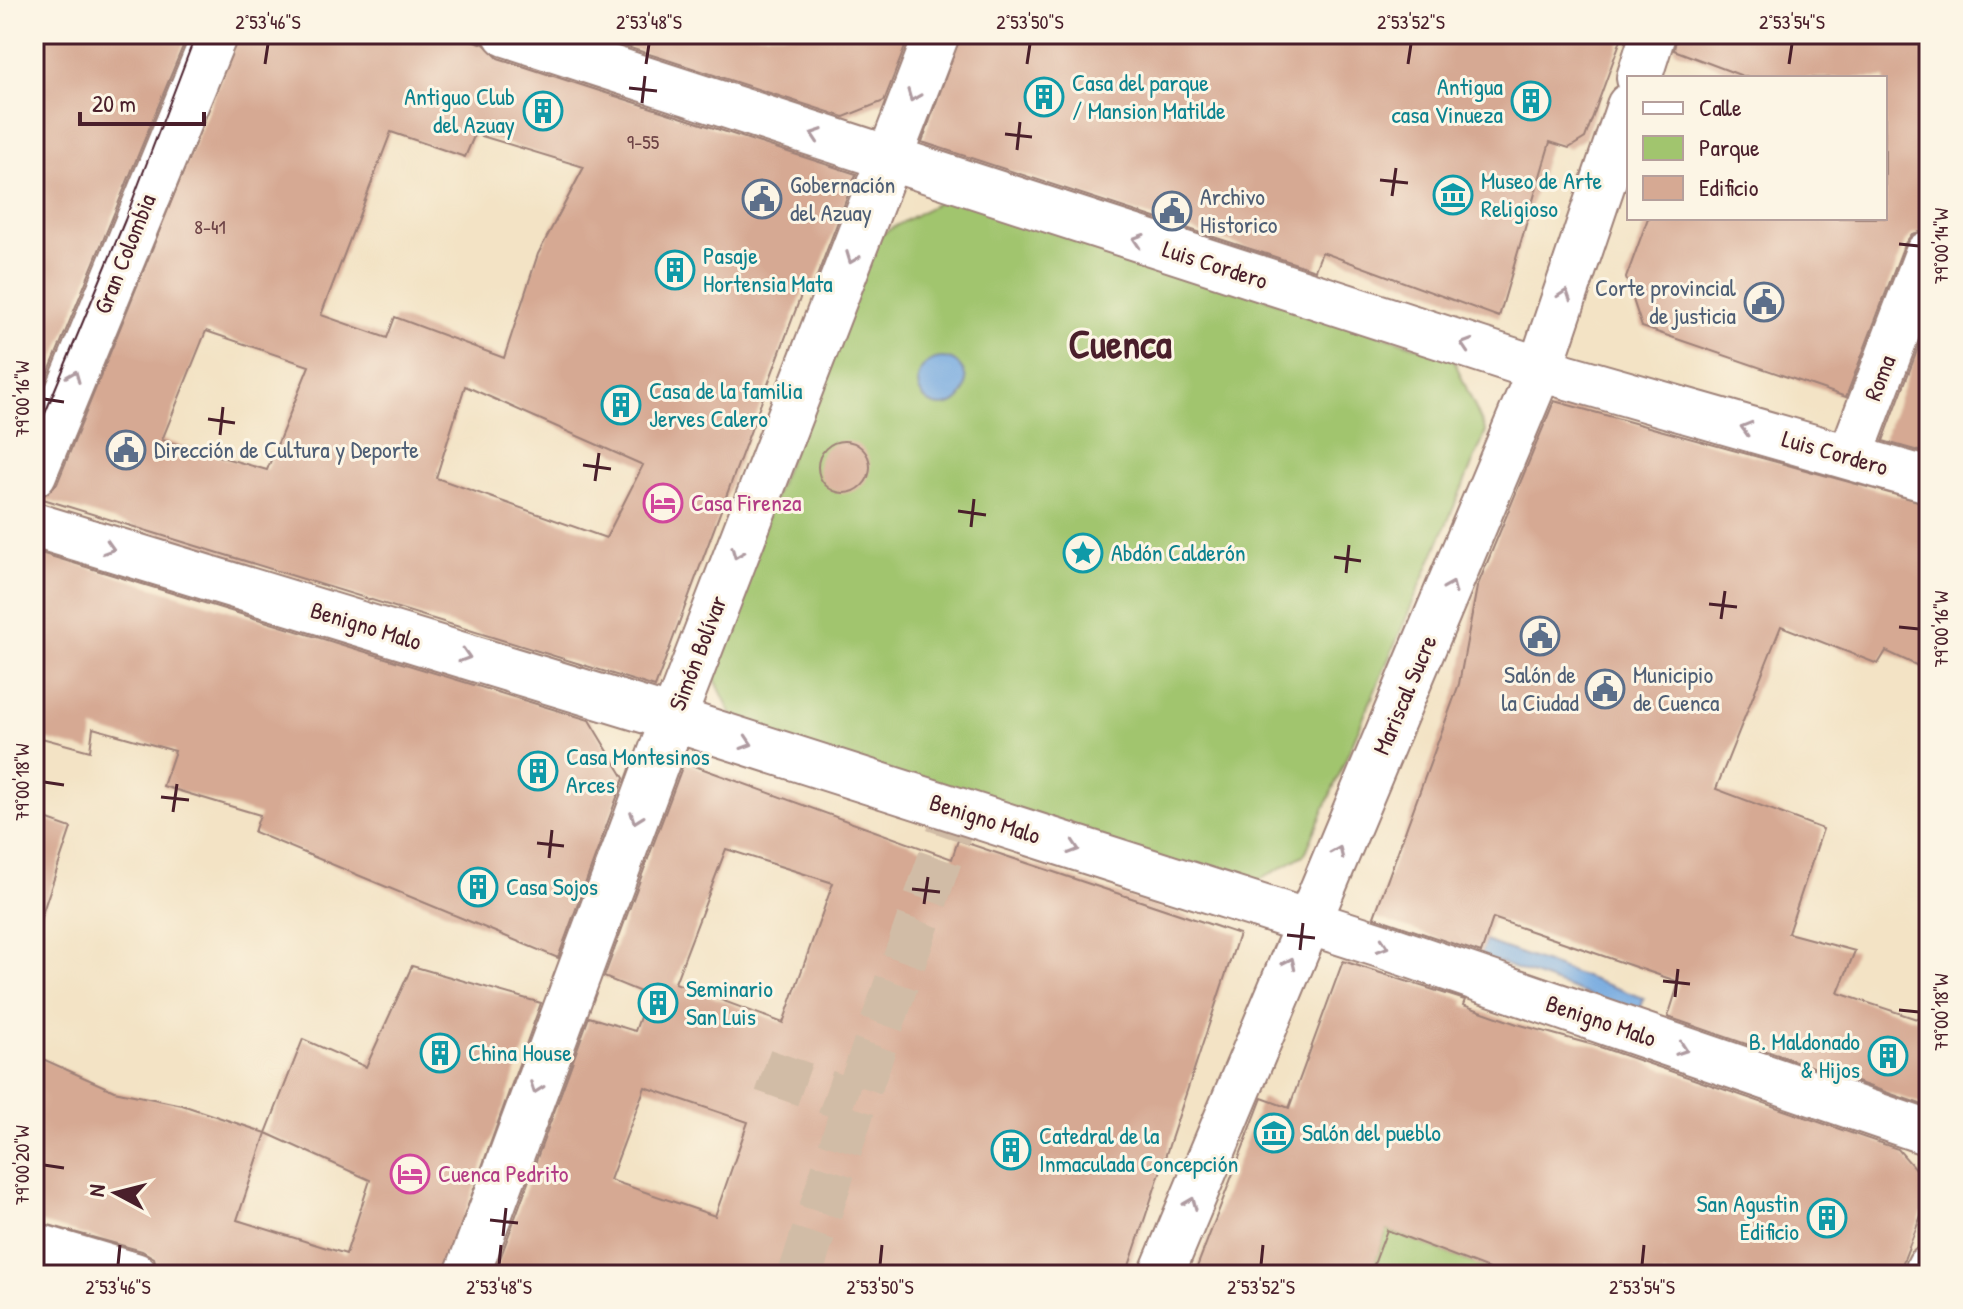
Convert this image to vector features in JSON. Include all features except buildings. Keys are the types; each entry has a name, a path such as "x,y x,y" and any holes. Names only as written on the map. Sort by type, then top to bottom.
{"street":[{"name":"Gran Colombia","path":"34,474 215,34"},
{"name":"Luis Cordero","path":"506,34 1540,369 1929,480"},
{"name":"Simón Bolívar","path":"467,1275 673,719 937,34"},
{"path":"1640,76 1653,34"},
{"name":"Mariscal Sucre","path":"1161,1275 1540,369 1627,112"},
{"name":"Roma","path":"1850,457 1927,254"},
{"name":"Benigno Malo","path":"34,525 673,719 1380,945 1929,1133"},
{"path":"34,1245 135,1275"},
{"path":"1926,1275 1929,1267"}],"green space":[{"path":"948,197 1453,358 1486,432 1305,854 1235,894 742,737 708,664 878,236"},
{"path":"1387,1230 1504,1275 1370,1275"}],"water":[{"path":"942,358 959,365 966,382 959,399 942,406 925,399 918,382 925,365"},
{"path":"1485,941 1644,998 1639,1013 1480,956"}],"tunnel":[{"path":"800,1275 855,1102 957,810"},
{"path":"763,1070 855,1102"}],"tram line":[{"path":"34,440 125,220 196,34"}],"place":[{"name":"Casa del parque / Mansion Matilde","path":"1044,97"},
{"name":"Antigua casa Vinueza","path":"1531,101"},
{"name":"Antiguo Club del Azuay","path":"543,111"},
{"name":"Museo de Arte Religioso","path":"1453,195"},
{"name":"Gobernación del Azuay","path":"762,199"},
{"name":"Archivo Historico","path":"1172,211"},
{"name":"Pasaje Hortensia Mata","path":"675,270"},
{"name":"Corte provincial de justicia","path":"1764,302"},
{"name":"Casa de la familia Jerves Calero","path":"621,405"},
{"name":"Dirección de Cultura y Deporte","path":"126,450"},
{"name":"Casa Firenza","path":"663,503"},
{"name":"Abdón Calderón","path":"1083,553"},
{"name":"Salón de la Ciudad","path":"1540,636"},
{"name":"Municipio de Cuenca","path":"1605,689"},
{"name":"Casa Montesinos Arces","path":"538,771"},
{"name":"Casa Sojos","path":"478,887"},
{"name":"Seminario San Luis","path":"658,1003"},
{"name":"China House","path":"440,1053"},
{"name":"B. Maldonado & Hijos","path":"1888,1056"},
{"name":"Salón del pueblo","path":"1274,1133"},
{"name":"Catedral de la Inmaculada Concepción","path":"1011,1150"},
{"name":"Cuenca Pedrito","path":"410,1174"},
{"name":"San Agustin Edificio","path":"1827,1218"}],"district":[{"name":"Cuenca","path":"1120,344"}]}
